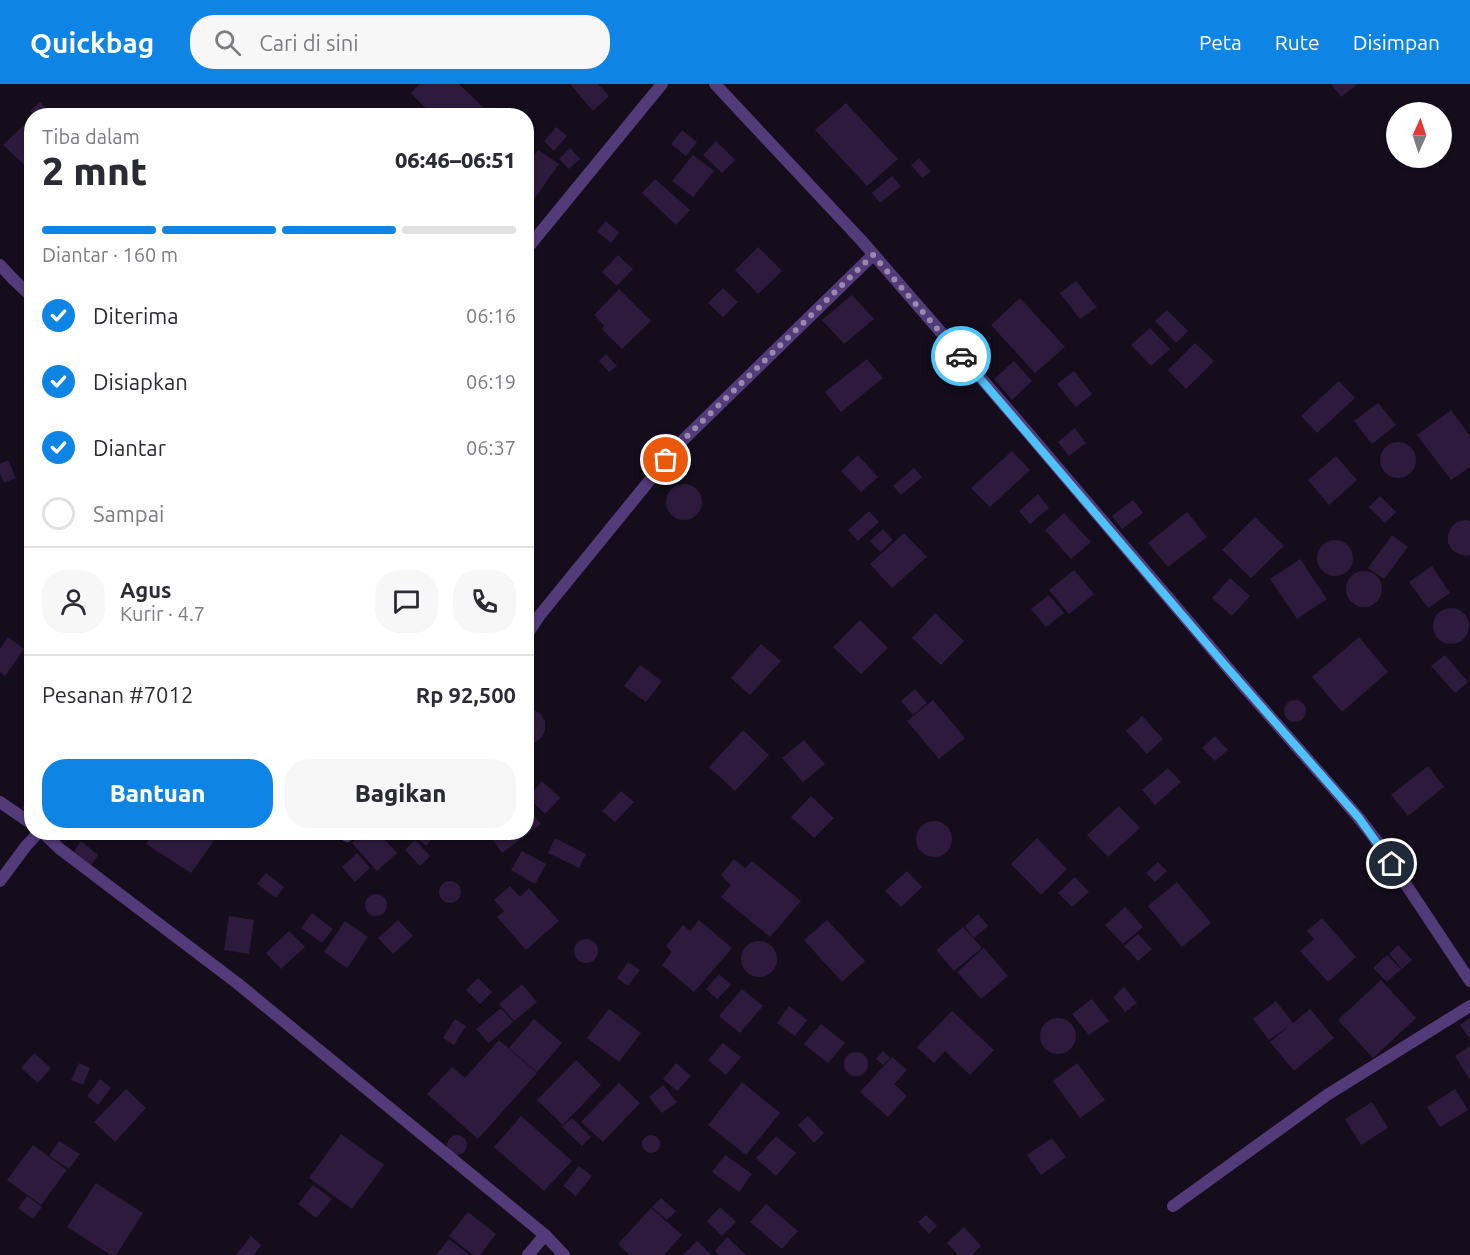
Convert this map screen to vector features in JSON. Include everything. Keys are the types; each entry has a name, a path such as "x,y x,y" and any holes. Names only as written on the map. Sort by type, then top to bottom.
{"street":[{"path":"534,240 662,84"},
{"path":"715,84 873,255 1359,818 1379,844 1470,981"},
{"path":"534,624 680,443 873,255"},
{"path":"0,265 24,289"},
{"path":"0,802 24,818"},
{"path":"0,881 32,840"},
{"path":"50,840 237,983 545,1235 564,1255"},
{"path":"1173,1206 1327,1095 1470,1006"},
{"path":"528,1255 545,1235"}],"building":[{"path":"420,84 459,84 484,108 425,108 411,93"},
{"path":"570,84 598,84 609,96 593,111"},
{"path":"1331,84 1358,84 1341,97"},
{"path":"40,102 46,108 33,108"},
{"path":"846,103 898,159 867,186 815,130"},
{"path":"24,125 24,165 3,145"},
{"path":"556,127 567,136 554,151 544,141"},
{"path":"682,130 697,142 686,156 671,144"},
{"path":"716,141 735,160 722,173 703,155"},
{"path":"570,148 580,159 569,169 559,159"},
{"path":"538,150 559,164 534,199 534,156"},
{"path":"693,155 714,171 693,197 672,181"},
{"path":"919,158 931,172 922,178 911,165"},
{"path":"892,176 901,186 880,203 872,193"},
{"path":"655,179 690,210 676,225 642,193"},
{"path":"606,221 619,233 611,243 597,231"},
{"path":"758,247 782,271 758,294 735,270"},
{"path":"618,255 633,269 617,286 602,272"},
{"path":"1076,281 1097,307 1080,319 1060,293"},
{"path":"723,288 738,302 723,317 708,303"},
{"path":"619,289 651,321 622,349 602,329 604,326 594,315"},
{"path":"852,295 874,319 844,344 822,320"},
{"path":"1020,298 1065,347 1035,373 991,325"},
{"path":"1167,310 1188,331 1176,343 1155,321"},
{"path":"1150,328 1170,349 1151,366 1131,345"},
{"path":"1195,343 1214,361 1186,389 1168,370"},
{"path":"606,354 617,366 609,372 599,361"},
{"path":"867,359 883,378 841,412 825,392"},
{"path":"1014,361 1032,381 1012,400 994,379"},
{"path":"1074,371 1092,394 1076,407 1057,384"},
{"path":"1339,381 1355,398 1317,433 1301,416"},
{"path":"1378,403 1396,425 1372,444 1354,421"},
{"path":"1451,410 1470,436 1470,467 1451,480 1417,435"},
{"path":"1075,428 1086,443 1069,456 1058,442"},
{"path":"1398,442 1411,447 1416,460 1411,473 1398,478 1385,473 1380,460 1385,447"},
{"path":"1012,451 1030,470 990,507 971,488"},
{"path":"858,455 878,477 861,492 841,471"},
{"path":"1336,456 1357,480 1329,505 1308,480"},
{"path":"8,460 16,478 4,483 0,474 0,464"},
{"path":"914,468 922,477 901,495 893,486"},
{"path":"684,484 697,489 702,502 697,515 684,520 671,515 666,502 671,489"},
{"path":"1038,494 1049,508 1030,524 1019,511"},
{"path":"1380,496 1396,512 1385,523 1369,507"},
{"path":"1133,500 1143,513 1122,529 1112,516"},
{"path":"869,511 879,522 858,541 848,530"},
{"path":"1187,512 1207,537 1168,567 1148,543"},
{"path":"1064,513 1091,542 1071,559 1045,530"},
{"path":"1255,517 1284,546 1251,578 1222,550"},
{"path":"1465,520 1470,521 1470,555 1467,556 1452,550 1448,543 1451,527"},
{"path":"883,529 893,540 880,552 870,541"},
{"path":"904,533 927,557 892,588 870,564"},
{"path":"1392,535 1408,547 1384,579 1368,568"},
{"path":"1335,540 1347,546 1353,558 1347,570 1335,576 1323,570 1317,558 1323,546"},
{"path":"1300,559 1327,599 1297,619 1270,579"},
{"path":"1432,566 1450,593 1428,608 1409,582"},
{"path":"1074,570 1094,594 1069,614 1049,590"},
{"path":"1364,571 1377,576 1382,589 1377,602 1364,607 1351,602 1346,589 1351,576"},
{"path":"1230,578 1250,596 1232,616 1212,598"},
{"path":"1049,595 1064,613 1046,627 1031,609"},
{"path":"1451,608 1464,613 1469,626 1464,639 1451,644 1438,639 1433,626 1438,613"},
{"path":"935,613 964,641 941,665 912,638"},
{"path":"860,620 888,648 861,674 833,647"},
{"path":"8,637 24,649 5,676 0,672 0,649"},
{"path":"1359,637 1388,672 1342,712 1312,677"},
{"path":"761,644 781,661 750,695 731,678"},
{"path":"1445,655 1468,682 1455,693 1431,666"},
{"path":"640,665 662,681 646,702 624,686"},
{"path":"915,689 927,703 913,715 901,701"},
{"path":"933,700 965,738 939,759 907,721"},
{"path":"1295,700 1303,703 1306,711 1303,719 1295,722 1287,719 1284,711 1287,703"},
{"path":"534,710 541,714 545,721 542,737 534,742"},
{"path":"1142,716 1163,739 1147,754 1126,731"},
{"path":"743,730 769,755 735,791 709,767"},
{"path":"1215,736 1228,750 1215,761 1202,748"},
{"path":"804,740 825,764 803,782 782,758"},
{"path":"1428,766 1444,787 1408,816 1391,795"},
{"path":"1168,768 1181,782 1155,805 1142,790"},
{"path":"542,781 560,798 545,814 534,803 534,790"},
{"path":"621,791 634,802 615,822 602,811"},
{"path":"811,796 834,818 814,838 791,817"},
{"path":"1119,806 1140,828 1108,857 1087,835"},
{"path":"534,816 541,824 534,829"},
{"path":"934,821 947,826 952,839 947,852 934,857 921,852 916,839 921,826"},
{"path":"555,838 586,854 579,868 548,853"},
{"path":"1037,838 1067,869 1041,895 1011,864"},
{"path":"149,840 214,841 191,873 146,844"},
{"path":"355,840 385,840 397,853 377,871 352,843"},
{"path":"415,840 430,856 420,866 405,850"},
{"path":"420,840 431,840 426,846"},
{"path":"493,840 519,840 502,853"},
{"path":"81,841 98,855 91,865 74,852"},
{"path":"522,851 546,864 535,884 511,870"},
{"path":"357,853 370,868 355,882 342,867"},
{"path":"734,859 745,868 752,861 801,901 770,937 721,897 731,885 721,875"},
{"path":"1158,862 1167,871 1155,882 1146,873"},
{"path":"907,871 922,887 901,907 885,891"},
{"path":"266,873 284,887 276,898 257,884"},
{"path":"1075,877 1089,892 1072,907 1058,893"},
{"path":"446,881 454,881 461,888 461,896 454,903 446,903 439,896 439,888"},
{"path":"1177,882 1211,923 1182,947 1148,906"},
{"path":"510,886 520,897 529,888 559,921 526,950 497,917 504,911 494,900"},
{"path":"376,894 386,901 387,905 380,915 376,916 366,909 365,905 372,895"},
{"path":"1125,907 1143,927 1123,944 1105,925"},
{"path":"312,913 333,929 322,943 301,928"},
{"path":"978,914 988,926 974,938 965,926"},
{"path":"229,916 254,920 249,954 224,950"},
{"path":"1322,918 1356,957 1328,982 1300,951 1314,939 1307,931"},
{"path":"398,920 413,936 393,954 378,938"},
{"path":"699,920 732,948 694,992 662,965 672,952 666,946 683,925 690,931"},
{"path":"827,920 865,961 842,982 804,940"},
{"path":"345,921 368,937 347,968 324,952"},
{"path":"963,927 982,948 954,971 936,950"},
{"path":"289,931 305,947 281,969 266,953"},
{"path":"1138,934 1152,949 1138,961 1124,946"},
{"path":"586,939 594,943 598,951 594,959 586,963 578,959 574,951 578,943"},
{"path":"759,941 772,946 777,959 772,972 759,977 746,972 741,959 746,946"},
{"path":"1398,945 1412,960 1402,969 1389,954"},
{"path":"984,948 1008,976 981,999 957,972"},
{"path":"1387,955 1401,969 1387,982 1373,968"},
{"path":"628,962 640,970 628,986 617,978"},
{"path":"719,974 731,985 717,999 706,989"},
{"path":"478,978 492,992 480,1004 466,990"},
{"path":"1381,980 1416,1018 1373,1058 1338,1020"},
{"path":"522,984 537,1002 514,1021 499,1004"},
{"path":"1124,987 1137,1003 1125,1012 1113,997"},
{"path":"742,989 763,1006 740,1033 719,1016"},
{"path":"1092,999 1109,1021 1089,1035 1072,1014"},
{"path":"1276,1001 1293,1023 1310,1009 1334,1038 1294,1071 1270,1042 1290,1025 1269,1040 1253,1019"},
{"path":"789,1006 807,1020 795,1036 777,1023"},
{"path":"501,1008 513,1022 489,1043 476,1029"},
{"path":"609,1009 641,1033 619,1062 587,1038"},
{"path":"952,1011 994,1050 970,1075 945,1051 934,1063 917,1047"},
{"path":"1058,1018 1071,1023 1076,1036 1071,1049 1058,1054 1045,1049 1040,1036 1045,1023"},
{"path":"1470,1018 1470,1039 1460,1025"},
{"path":"455,1019 466,1026 454,1045 443,1038"},
{"path":"534,1019 562,1043 537,1072 509,1048"},
{"path":"821,1024 845,1043 828,1063 804,1044"},
{"path":"499,1040 537,1073 478,1139 427,1094 452,1067 465,1078"},
{"path":"723,1043 741,1057 726,1075 708,1060"},
{"path":"1470,1046 1470,1080 1455,1056"},
{"path":"883,1051 890,1058 883,1065 876,1059"},
{"path":"856,1052 861,1053 867,1059 867,1069 861,1075 856,1076 851,1075 845,1069 844,1064 845,1059 851,1053"},
{"path":"34,1053 51,1068 38,1083 21,1068"},
{"path":"892,1057 907,1070 894,1084 907,1096 888,1117 860,1092"},
{"path":"576,1060 601,1085 563,1125 537,1100"},
{"path":"79,1063 90,1068 83,1085 71,1080"},
{"path":"676,1063 691,1076 677,1091 663,1079"},
{"path":"1077,1063 1105,1100 1080,1118 1053,1081"},
{"path":"100,1079 111,1088 98,1105 87,1096"},
{"path":"742,1082 780,1113 746,1155 708,1125"},
{"path":"619,1083 640,1103 603,1142 581,1122"},
{"path":"663,1085 677,1102 662,1113 649,1097"},
{"path":"126,1089 146,1108 115,1142 94,1122"},
{"path":"1455,1089 1468,1110 1440,1127 1427,1107"},
{"path":"1372,1102 1388,1128 1361,1145 1345,1119"},
{"path":"521,1116 572,1161 544,1191 494,1147"},
{"path":"808,1116 824,1133 814,1143 798,1125"},
{"path":"572,1118 591,1137 582,1146 562,1127"},
{"path":"341,1134 384,1165 352,1209 309,1178"},
{"path":"453,1135 461,1135 467,1141 467,1149 461,1155 453,1155 447,1149 447,1141"},
{"path":"651,1135 657,1138 660,1144 657,1150 651,1153 645,1150 642,1144 645,1138"},
{"path":"776,1136 796,1153 776,1176 756,1158"},
{"path":"1052,1138 1066,1157 1041,1175 1027,1155"},
{"path":"59,1141 80,1154 69,1169 49,1156"},
{"path":"33,1145 67,1170 41,1205 7,1180"},
{"path":"725,1155 752,1174 739,1192 712,1172"},
{"path":"579,1166 592,1176 576,1196 563,1186"},
{"path":"96,1183 143,1213 116,1255 111,1255 67,1227"},
{"path":"313,1185 332,1199 316,1218 298,1204"},
{"path":"27,1196 42,1207 33,1219 18,1208"},
{"path":"661,1198 676,1211 667,1220 652,1207"},
{"path":"766,1204 798,1231 782,1249 750,1222"},
{"path":"720,1207 736,1222 722,1236 707,1221"},
{"path":"651,1208 682,1235 664,1255 630,1255 618,1244"},
{"path":"468,1212 496,1234 480,1255 473,1255 449,1236"},
{"path":"926,1215 937,1226 929,1234 918,1222"},
{"path":"964,1227 981,1246 972,1255 958,1255 947,1243"},
{"path":"251,1236 261,1245 254,1255 236,1255"},
{"path":"727,1237 746,1255 719,1255 715,1251"},
{"path":"449,1239 469,1255 436,1255"},
{"path":"697,1241 712,1255 683,1255"}],"way so far":[{"path":"666,460 680,443 873,255 961,356"}],"route":[{"path":"961,356 1359,818 1392,864"}]}
